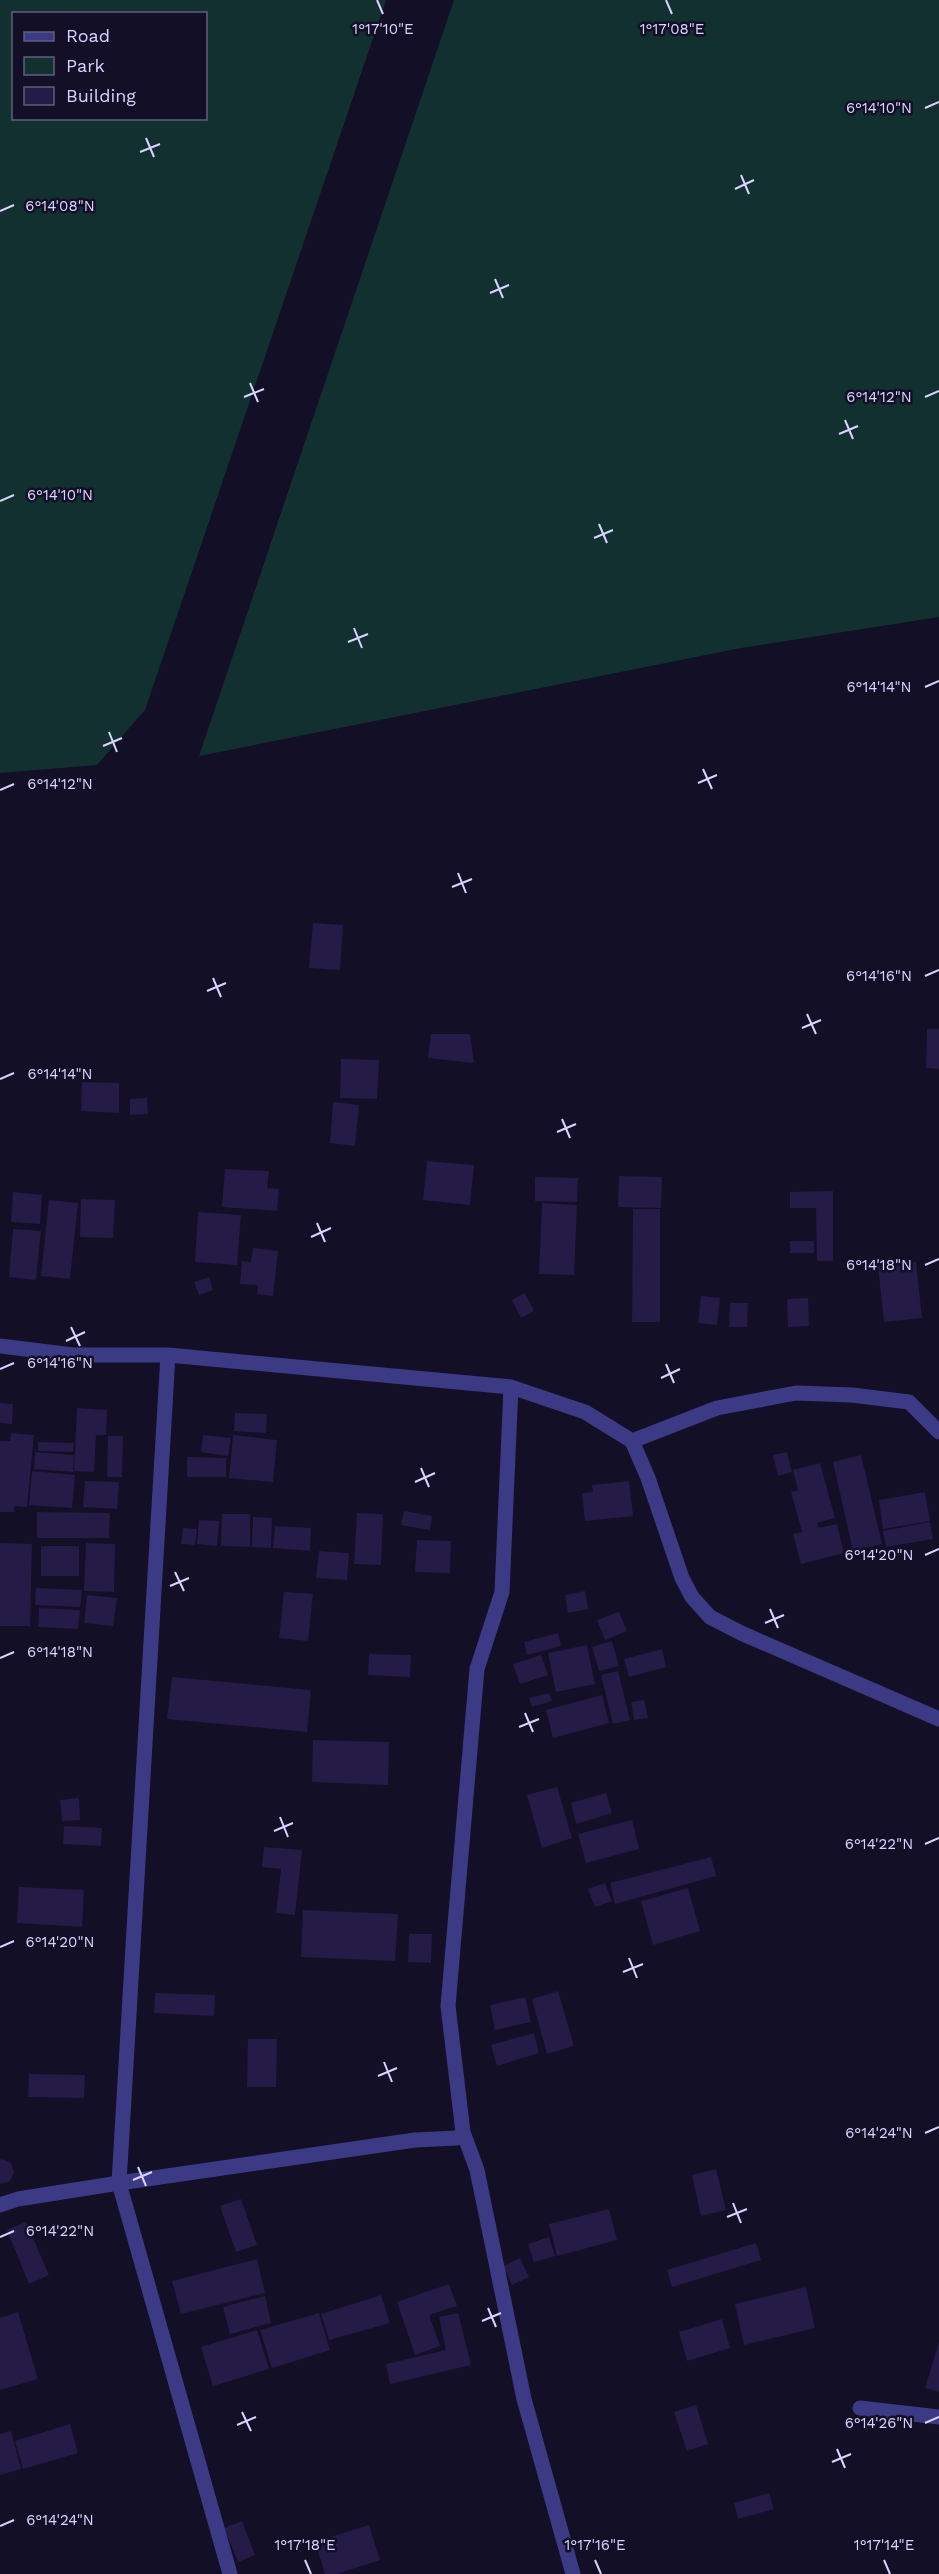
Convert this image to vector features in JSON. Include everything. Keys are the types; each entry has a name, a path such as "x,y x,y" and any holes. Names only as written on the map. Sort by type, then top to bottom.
{"street":[{"path":"0,1346 73,1355 168,1355 511,1387 585,1412 632,1441 648,1478 681,1578 692,1597 710,1617 741,1633 939,1719"},
{"path":"168,1355 119,2183 230,2574"},
{"path":"511,1387 502,1592 477,1669 448,2006 463,2132 477,2170 524,2399 573,2574"},
{"path":"632,1441 717,1408 796,1393 852,1395 909,1402 939,1432"},
{"path":"0,2205 18,2199 119,2183 415,2140 457,2138 463,2132"},
{"path":"860,2408 939,2417"}],"green space":[{"path":"0,0 386,0 145,710 97,765 0,773"},
{"path":"454,0 939,0 939,617 741,648 199,756"}],"building":[{"path":"313,923 343,925 340,970 309,968"},
{"path":"927,1029 939,1029 939,1069 926,1068"},
{"path":"431,1034 470,1034 474,1063 428,1058"},
{"path":"341,1059 379,1060 377,1099 340,1098"},
{"path":"82,1082 119,1083 119,1113 81,1111"},
{"path":"147,1098 148,1114 130,1115 130,1099"},
{"path":"333,1102 359,1105 355,1146 330,1143"},
{"path":"427,1161 474,1165 470,1205 423,1200"},
{"path":"225,1169 269,1171 267,1188 279,1189 277,1211 222,1207"},
{"path":"619,1176 662,1177 661,1208 618,1207"},
{"path":"535,1177 578,1178 577,1202 535,1201"},
{"path":"833,1191 833,1261 817,1261 816,1208 790,1208 790,1192"},
{"path":"13,1192 42,1195 40,1224 11,1222"},
{"path":"81,1199 115,1200 113,1238 80,1237"},
{"path":"49,1200 78,1203 70,1279 41,1276"},
{"path":"542,1203 577,1205 574,1275 539,1274"},
{"path":"633,1209 660,1209 660,1322 632,1322"},
{"path":"198,1212 241,1215 237,1265 195,1262"},
{"path":"13,1229 41,1231 36,1280 9,1277"},
{"path":"790,1241 814,1241 814,1253 790,1253"},
{"path":"253,1248 278,1251 273,1296 257,1294 258,1285 240,1284 242,1261 251,1262"},
{"path":"916,1262 922,1318 884,1322 878,1266"},
{"path":"209,1277 213,1290 199,1295 194,1282"},
{"path":"525,1293 534,1311 521,1318 512,1300"},
{"path":"701,1296 720,1298 717,1325 698,1323"},
{"path":"808,1298 809,1326 788,1327 787,1299"},
{"path":"730,1303 748,1303 747,1327 729,1327"},
{"path":"0,1403 13,1404 12,1424 0,1423"},
{"path":"77,1408 107,1410 106,1435 96,1435 94,1472 74,1471"},
{"path":"235,1413 267,1414 266,1433 234,1431"},
{"path":"11,1433 34,1435 27,1507 15,1506 14,1512 0,1512 0,1441 10,1441"},
{"path":"203,1435 231,1438 228,1456 201,1452"},
{"path":"233,1435 277,1440 273,1482 229,1478"},
{"path":"108,1436 123,1436 122,1477 107,1477"},
{"path":"38,1442 74,1443 73,1452 38,1451"},
{"path":"35,1452 74,1455 73,1472 34,1469"},
{"path":"787,1452 792,1472 778,1476 773,1455"},
{"path":"861,1455 882,1544 853,1551 833,1462"},
{"path":"187,1457 226,1458 226,1477 187,1477"},
{"path":"820,1463 835,1518 817,1523 819,1528 837,1524 844,1553 801,1564 793,1534 802,1532 791,1492 798,1490 793,1470"},
{"path":"32,1471 75,1475 72,1508 29,1505"},
{"path":"85,1481 119,1482 117,1509 83,1507"},
{"path":"629,1481 633,1516 585,1521 582,1493 593,1492 592,1485"},
{"path":"925,1492 930,1521 883,1529 879,1500"},
{"path":"404,1511 432,1516 430,1530 401,1525"},
{"path":"37,1512 110,1513 109,1538 37,1538"},
{"path":"357,1513 383,1514 381,1565 354,1564"},
{"path":"222,1514 250,1514 250,1547 221,1546"},
{"path":"253,1517 272,1518 271,1548 252,1547"},
{"path":"199,1520 219,1521 217,1546 197,1544"},
{"path":"930,1522 933,1539 886,1547 883,1531"},
{"path":"275,1526 311,1528 310,1551 273,1548"},
{"path":"183,1528 197,1529 195,1545 181,1544"},
{"path":"417,1540 451,1541 450,1573 415,1572"},
{"path":"0,1543 32,1544 30,1626 0,1626"},
{"path":"86,1543 115,1544 114,1592 84,1591"},
{"path":"41,1546 79,1546 79,1576 41,1576"},
{"path":"319,1551 349,1553 347,1580 316,1578"},
{"path":"36,1588 82,1590 80,1607 35,1605"},
{"path":"585,1591 588,1609 568,1613 565,1595"},
{"path":"284,1592 313,1594 308,1641 279,1638"},
{"path":"87,1595 117,1598 113,1626 84,1623"},
{"path":"39,1608 80,1610 78,1629 38,1627"},
{"path":"619,1612 627,1631 605,1640 597,1620"},
{"path":"558,1633 561,1646 527,1655 524,1642"},
{"path":"612,1641 619,1666 599,1671 592,1647"},
{"path":"587,1645 595,1684 556,1692 548,1653"},
{"path":"662,1649 666,1667 629,1677 624,1659"},
{"path":"369,1654 411,1655 410,1677 368,1675"},
{"path":"541,1655 548,1675 520,1684 513,1664"},
{"path":"618,1671 630,1720 613,1724 601,1675"},
{"path":"172,1677 311,1690 307,1732 167,1719"},
{"path":"549,1693 552,1701 532,1707 529,1698"},
{"path":"602,1695 609,1723 553,1738 546,1710"},
{"path":"644,1700 648,1718 634,1720 631,1702"},
{"path":"313,1740 389,1742 388,1785 312,1782"},
{"path":"557,1787 572,1838 542,1848 527,1795"},
{"path":"606,1793 612,1813 576,1824 571,1803"},
{"path":"79,1798 80,1820 62,1821 60,1800"},
{"path":"632,1820 639,1849 586,1863 578,1834"},
{"path":"64,1826 102,1828 101,1846 63,1844"},
{"path":"264,1847 302,1850 295,1915 276,1913 281,1869 262,1867"},
{"path":"711,1857 716,1876 615,1904 610,1883"},
{"path":"605,1883 612,1901 595,1907 588,1889"},
{"path":"19,1887 84,1890 82,1927 17,1923"},
{"path":"688,1888 700,1931 653,1945 641,1901"},
{"path":"303,1910 398,1914 395,1961 301,1957"},
{"path":"409,1934 432,1934 431,1963 408,1962"},
{"path":"558,1991 574,2046 547,2054 532,1999"},
{"path":"155,1993 215,1995 214,2016 154,2013"},
{"path":"525,1997 531,2022 495,2030 490,2005"},
{"path":"534,2033 539,2053 497,2066 491,2045"},
{"path":"248,2039 277,2039 276,2087 247,2087"},
{"path":"29,2074 85,2075 84,2098 28,2097"},
{"path":"0,2160 11,2163 14,2172 10,2181 0,2184"},
{"path":"716,2169 726,2210 701,2216 692,2175"},
{"path":"241,2199 257,2245 236,2252 220,2206"},
{"path":"609,2209 617,2240 557,2256 549,2224"},
{"path":"26,2222 49,2275 29,2284 7,2230"},
{"path":"549,2237 555,2256 534,2262 528,2244"},
{"path":"756,2243 761,2260 672,2287 667,2270"},
{"path":"520,2258 529,2277 512,2285 503,2266"},
{"path":"257,2259 265,2293 181,2314 172,2281"},
{"path":"449,2284 457,2306 429,2315 440,2346 415,2355 397,2302"},
{"path":"806,2287 815,2328 744,2345 735,2304"},
{"path":"381,2295 390,2323 329,2340 321,2314"},
{"path":"265,2296 271,2323 230,2334 223,2307"},
{"path":"18,2312 38,2379 0,2390 0,2318"},
{"path":"319,2313 330,2350 272,2368 260,2330"},
{"path":"458,2313 471,2365 390,2384 386,2364 446,2350 439,2317"},
{"path":"722,2319 730,2348 687,2361 679,2332"},
{"path":"257,2330 269,2369 213,2386 201,2347"},
{"path":"939,2342 939,2392 925,2388"},
{"path":"696,2405 708,2444 687,2451 674,2412"},
{"path":"70,2424 78,2453 23,2469 15,2441"},
{"path":"11,2431 21,2469 0,2475 0,2434"},
{"path":"769,2493 774,2509 738,2519 734,2503"},
{"path":"242,2521 255,2555 238,2562 224,2528"},
{"path":"369,2525 380,2560 337,2574 325,2574 315,2542"}]}
